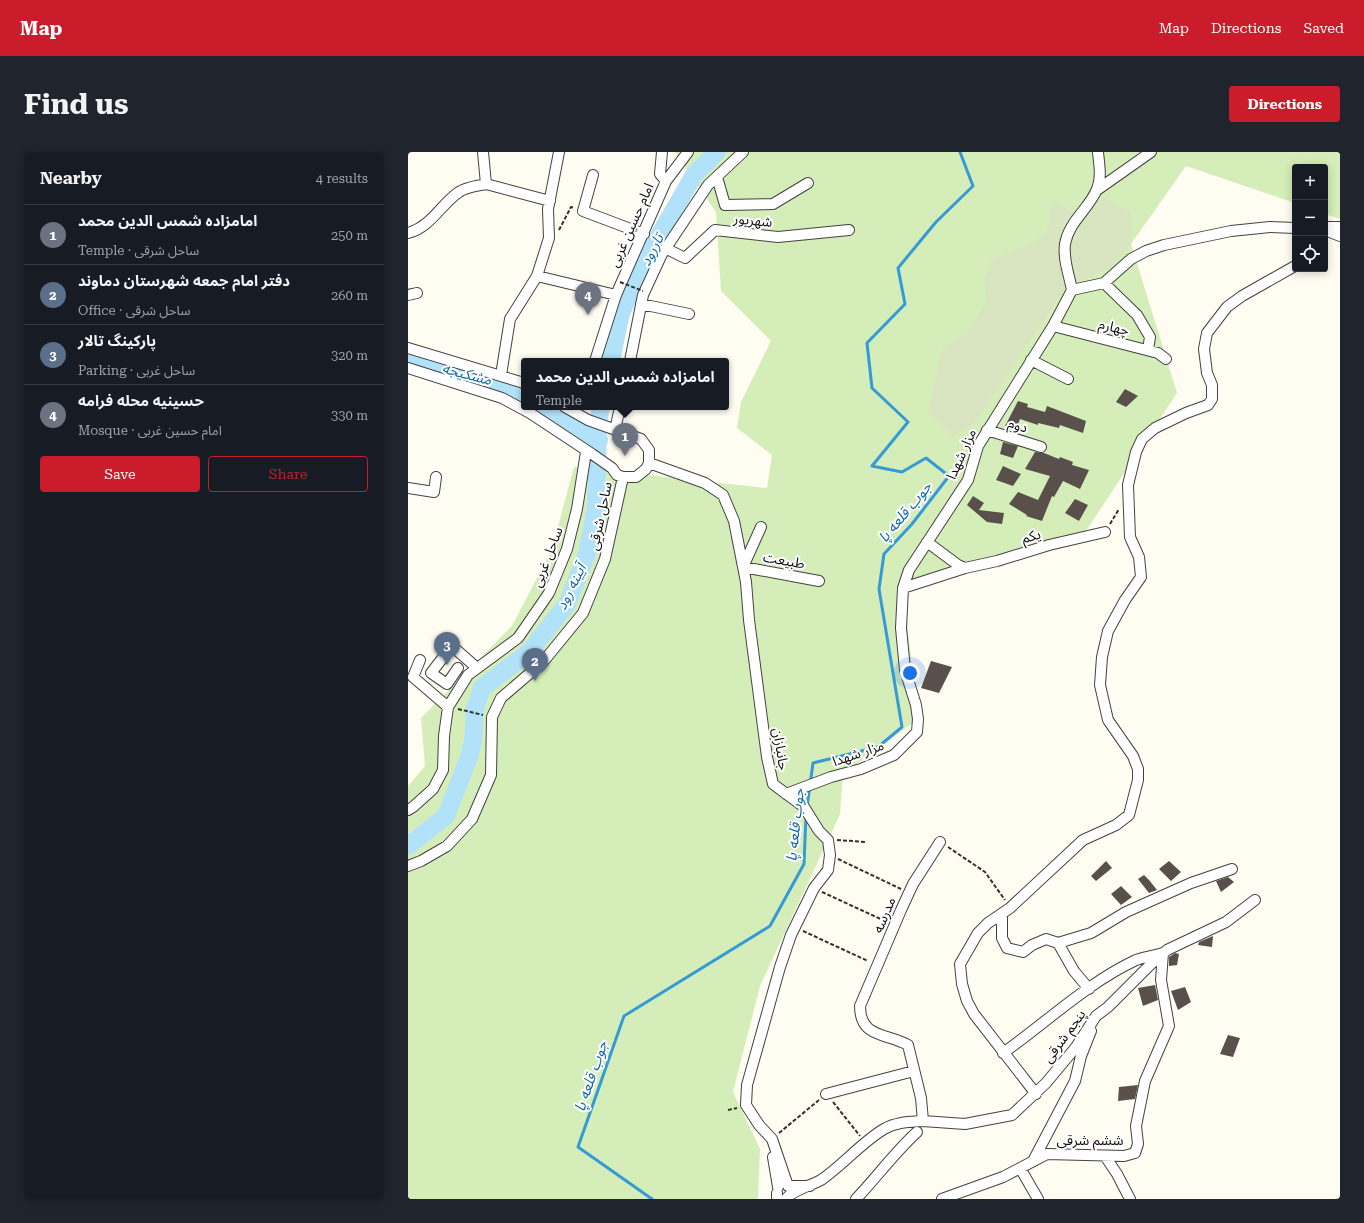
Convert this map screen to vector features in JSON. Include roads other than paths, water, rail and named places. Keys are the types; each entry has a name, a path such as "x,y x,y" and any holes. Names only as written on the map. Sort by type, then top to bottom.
{"street":[{"path":"483,152 486,184"},
{"path":"501,375 510,319 537,276 550,238 548,209 559,152"},
{"path":"662,152 660,174 666,181"},
{"name":"امام حسین غربی","path":"596,358 616,295 666,181 688,152"},
{"path":"631,358 641,304 659,261 708,185 743,152"},
{"path":"1097,190 1100,170 1098,152"},
{"path":"1150,152 1097,190 1072,224 1065,243 1064,258 1072,290 1104,283 1131,259 1146,251 1164,245 1231,231 1270,227 1292,228"},
{"path":"593,175 583,211 644,234"},
{"path":"717,176 725,205 773,204 808,183"},
{"path":"408,233 414,232 431,220 459,192 486,184 550,201"},
{"path":"1328,228 1340,227"},
{"name":"شهریور","path":"667,249 685,258 715,230 778,237 849,230"},
{"path":"1328,230 1340,236"},
{"path":"1036,1094 1004,1053 967,1001 962,984 960,964 978,933 1006,911 1083,840 1116,825 1129,815 1135,796 1138,768 1133,756 1108,720 1100,685 1102,657 1108,631 1125,600 1141,577 1139,557 1130,536 1128,495 1132,466 1142,439 1155,428 1186,413 1208,405 1212,399 1212,385 1207,373 1204,349 1206,333 1227,307 1242,296 1292,268"},
{"path":"537,276 616,295"},
{"path":"1104,283 1137,315 1150,337 1148,350"},
{"name":"مزار شهدا","path":"786,794 861,769 894,755 917,732 918,719 916,705 905,670 901,628 903,588 909,570 968,480 978,446 1052,326 1072,290"},
{"path":"641,304 689,314"},
{"name":"چهارم","path":"1052,326 1148,350 1158,353 1166,359"},
{"path":"408,348 521,382"},
{"path":"1031,360 1068,379"},
{"path":"408,368 472,390 502,398 521,408"},
{"path":"524,410 612,468 617,475 623,477 636,477 646,469 649,463 649,450 646,444 635,436 628,436 573,410"},
{"path":"613,428 619,410"},
{"name":"دوم","path":"987,430 1041,447"},
{"name":"ساحل غربی","path":"408,810 433,789 443,770 444,736 452,708 468,675 518,638 549,593 567,548 578,509 589,453"},
{"name":"جانبازان","path":"649,463 705,483 723,495 734,521 746,582 749,620 770,773 773,784 807,811 819,831 828,840 830,855 828,870 814,888 795,927 780,967 747,1085 746,1105 759,1125 772,1139 782,1193"},
{"path":"408,488 434,492 436,477"},
{"name":"ساحل شرقی","path":"408,866 421,861 447,846 472,819 491,775 492,718 501,698 543,662 583,613 605,559 623,477"},
{"path":"743,567 761,527"},
{"name":"یکم","path":"903,588 965,568 997,561 1049,545 1105,532"},
{"path":"927,542 958,565 965,568"},
{"name":"طبیعت","path":"743,567 819,581"},
{"path":"458,668 447,684 431,673 452,646 477,668"},
{"path":"420,660 413,677 452,708"},
{"name":"مدرسه","path":"914,1071 908,1045 895,1038 872,1031 865,1026 860,1017 860,1006 909,893 940,842"},
{"path":"1006,911 1002,938 1006,948 1023,952 1032,945 1046,939 1058,943 1091,933 1126,912 1190,883 1232,869"},
{"name":"پنجم شرقی","path":"782,1193 810,1186 829,1174 885,1129 901,1123 923,1121 965,1124 1012,1115 1036,1094 1076,1047 1096,1016 1108,1007 1162,953 1226,922 1255,900"},
{"path":"1058,943 1074,971 1089,989"},
{"path":"1004,1053 1042,1026 1056,1011 1089,989 1138,960 1162,953"},
{"name":"ششم شرقی","path":"942,1199 1003,1177 1047,1154 1124,1156 1135,1153 1138,1144 1136,1126 1146,1081 1169,1026 1160,980 1162,953"},
{"path":"1033,1162 1075,1081 1081,1056 1096,1016"},
{"path":"826,1094 914,1071 921,1098 923,1121"},
{"path":"856,1199 870,1184 885,1164 917,1132"},
{"path":"1105,1156 1117,1174 1130,1199"},
{"path":"1020,1168 1038,1199"}],"waterway":[{"name":"تاررود","path":"612,358 621,313 652,248 694,175 717,152"},
{"name":"جوب قلعه پا","path":"807,807 813,763 878,747 902,727 879,589 884,554 912,524 949,476 926,458 902,472 872,466 908,422 872,388 867,343 905,304 898,268 936,222 973,186 960,152"},
{"name":"مشکیجه","path":"408,358 472,377 499,383 521,394"},
{"name":"مشکیجه","path":"549,410 599,440"},
{"name":"آیینه رود","path":"408,846 446,816 469,757 473,741 475,709 482,688 529,652 567,604 587,554 596,508 598,422 600,410"},
{"name":"جوب قلعه پا","path":"652,1199 578,1147 624,1016 770,926 804,864 806,815"}],"place":[{"name":"حسینیه محله فرامه","path":"588,315"},
{"name":"امامزاده شمس الدین محمد","path":"625,456"},
{"name":"پارکینگ تالار","path":"447,665"},
{"name":"دفتر امام جمعه شهرستان دماوند","path":"535,681"}]}
